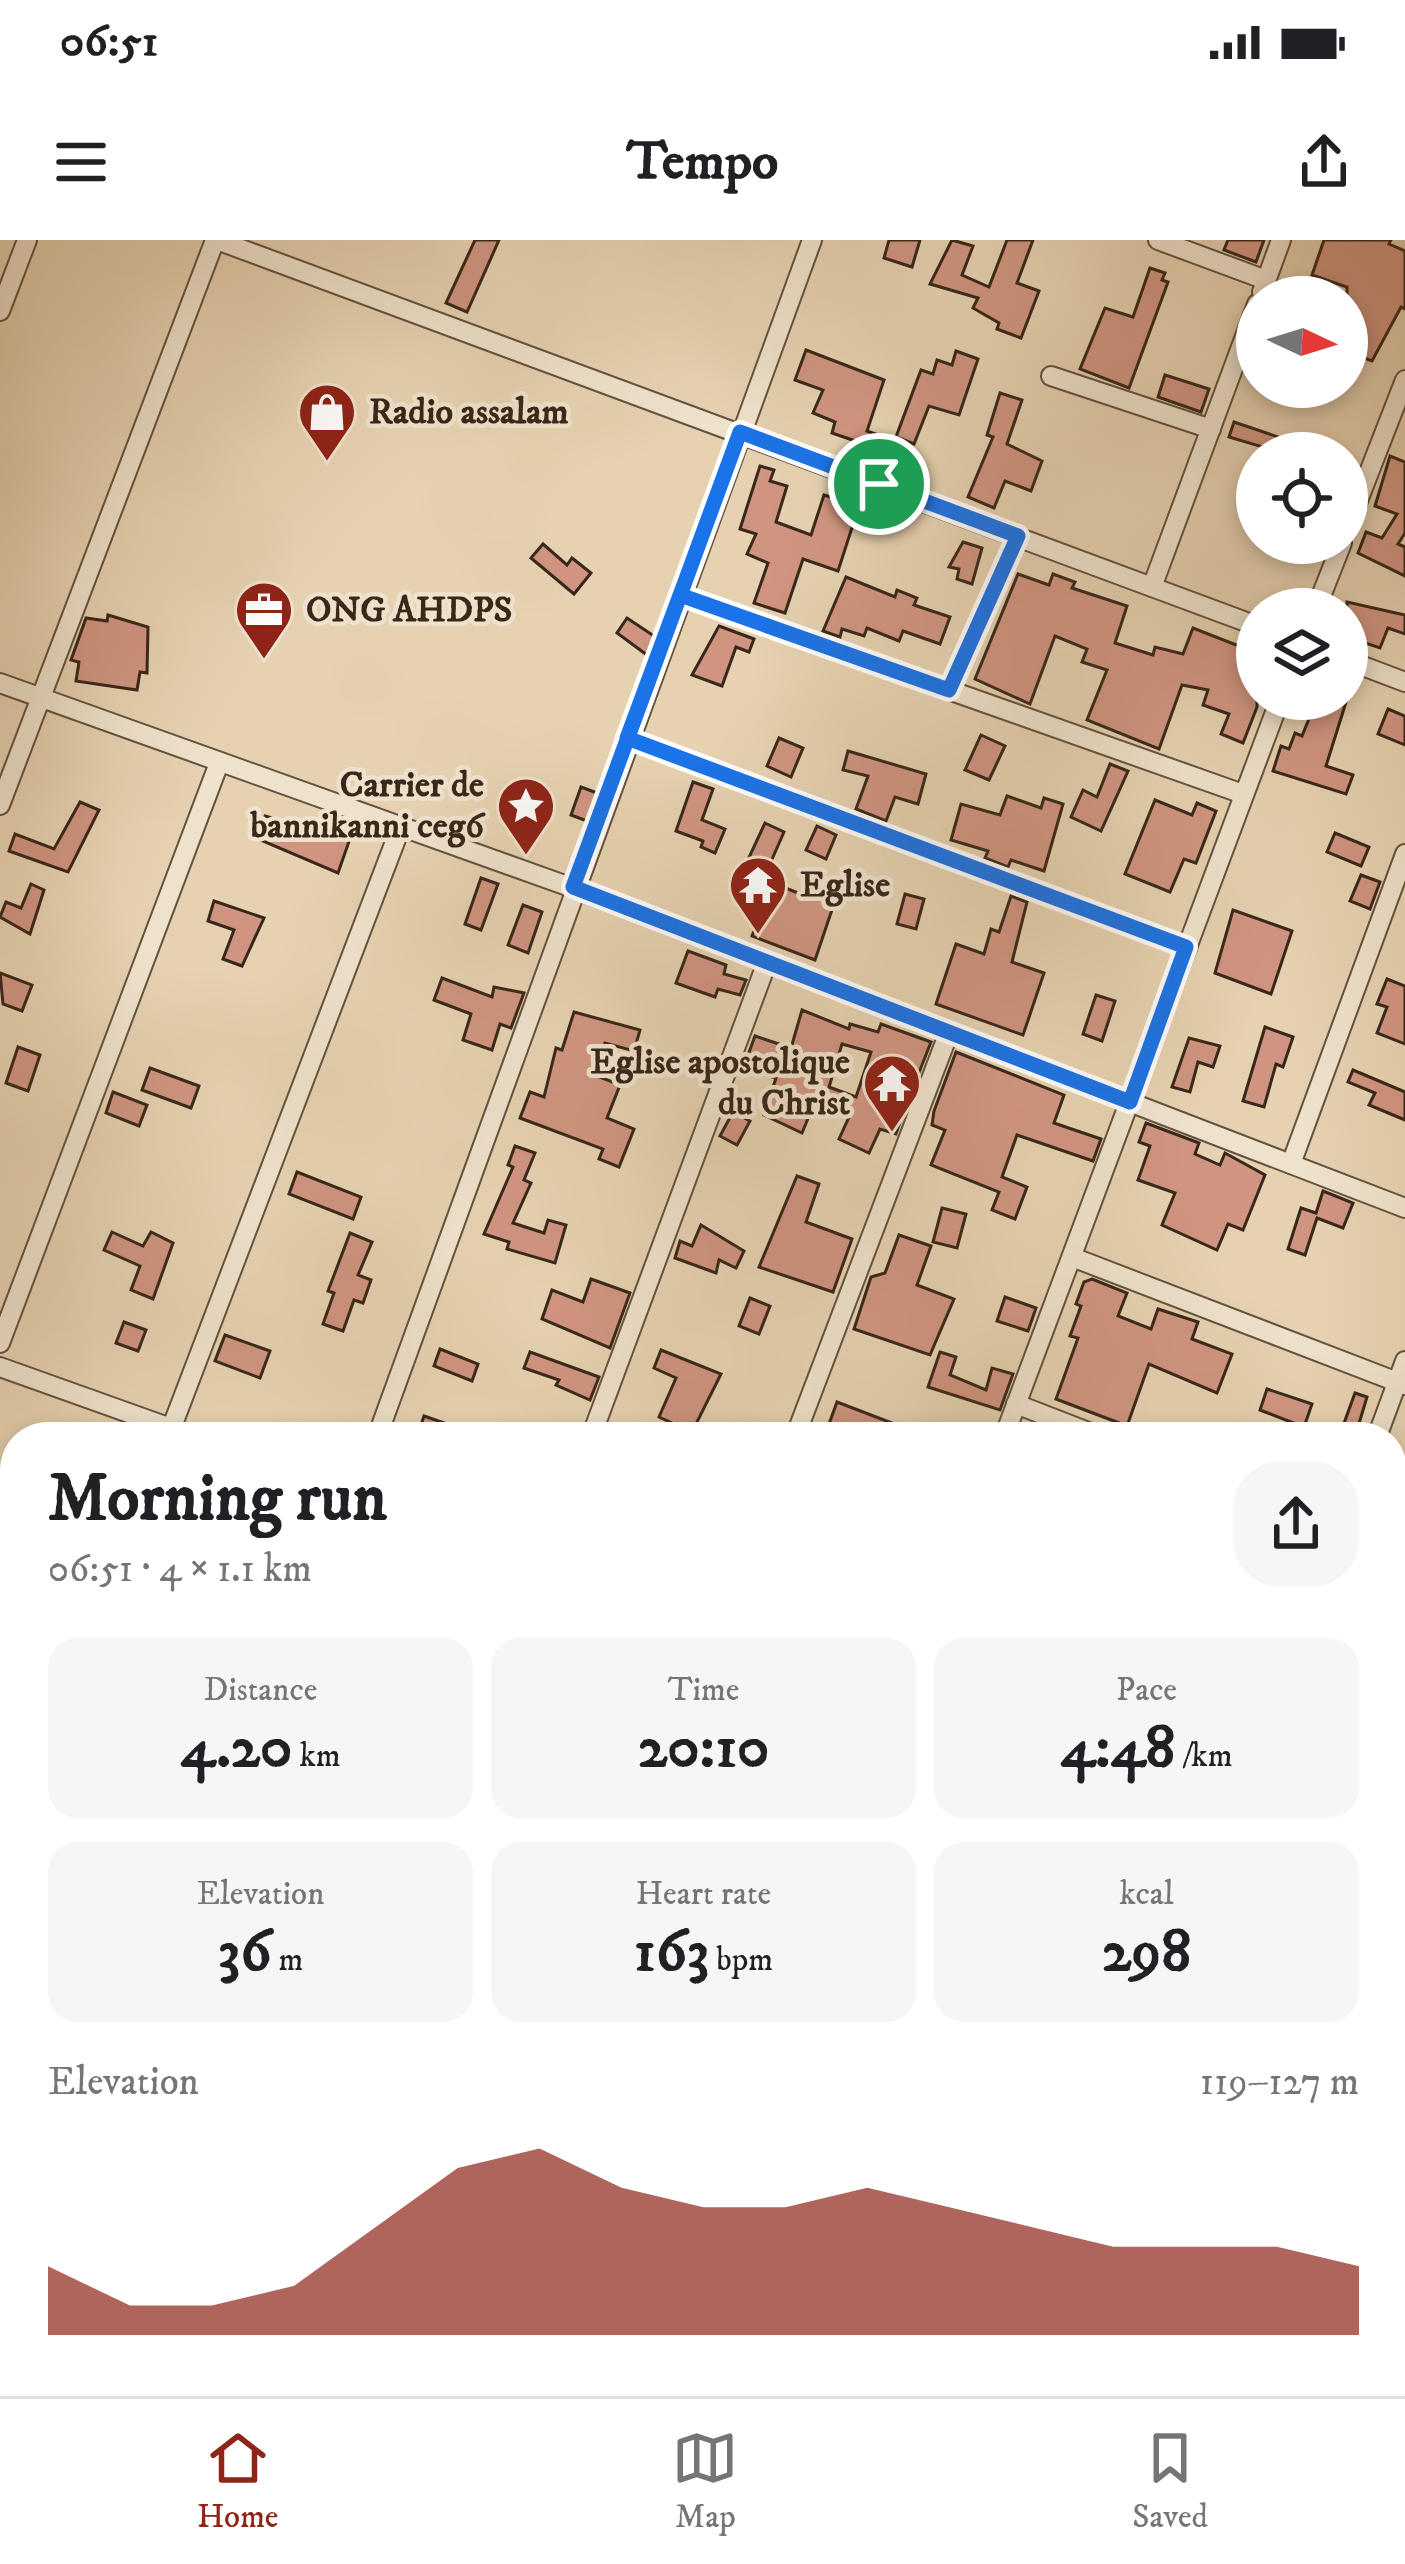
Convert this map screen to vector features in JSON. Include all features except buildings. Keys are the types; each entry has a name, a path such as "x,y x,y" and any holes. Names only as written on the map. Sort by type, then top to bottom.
{"street":[{"path":"0,311 27,240"},
{"path":"0,805 216,240 1236,618"},
{"path":"381,1422 812,240"},
{"path":"1158,240 1236,281"},
{"path":"1268,276 1281,240"},
{"path":"1152,586 1236,362"},
{"path":"1051,376 1211,429"},
{"path":"1368,475 1405,380"},
{"path":"949,690 1018,536"},
{"path":"680,595 1243,794"},
{"path":"1368,668 1405,682"},
{"path":"0,683 573,887 1405,1208"},
{"path":"1009,1422 1272,720"},
{"path":"627,738 1186,947"},
{"path":"0,1343 219,763"},
{"path":"174,1422 401,826"},
{"path":"1292,1164 1405,854"},
{"path":"597,1422 767,962"},
{"path":"801,1422 949,1032"},
{"path":"1072,1257 1401,1384"},
{"path":"1384,1422 1401,1384 1405,1361"},
{"path":"0,1367 144,1422"},
{"path":"1016,1404 1062,1422"}],"place":[{"name":"Radio assalam","path":"327,463"},
{"name":"ONG AHDPS","path":"264,661"},
{"name":"Carrier de bannikanni ceg6","path":"526,857"},
{"name":"Eglise","path":"758,936"},
{"name":"Eglise apostolique du Christ","path":"892,1134"}],"route":[{"path":"879,484 740,432 627,738 573,887 1130,1102 1186,947 627,738 680,595 949,690 1018,536 879,484"}]}
